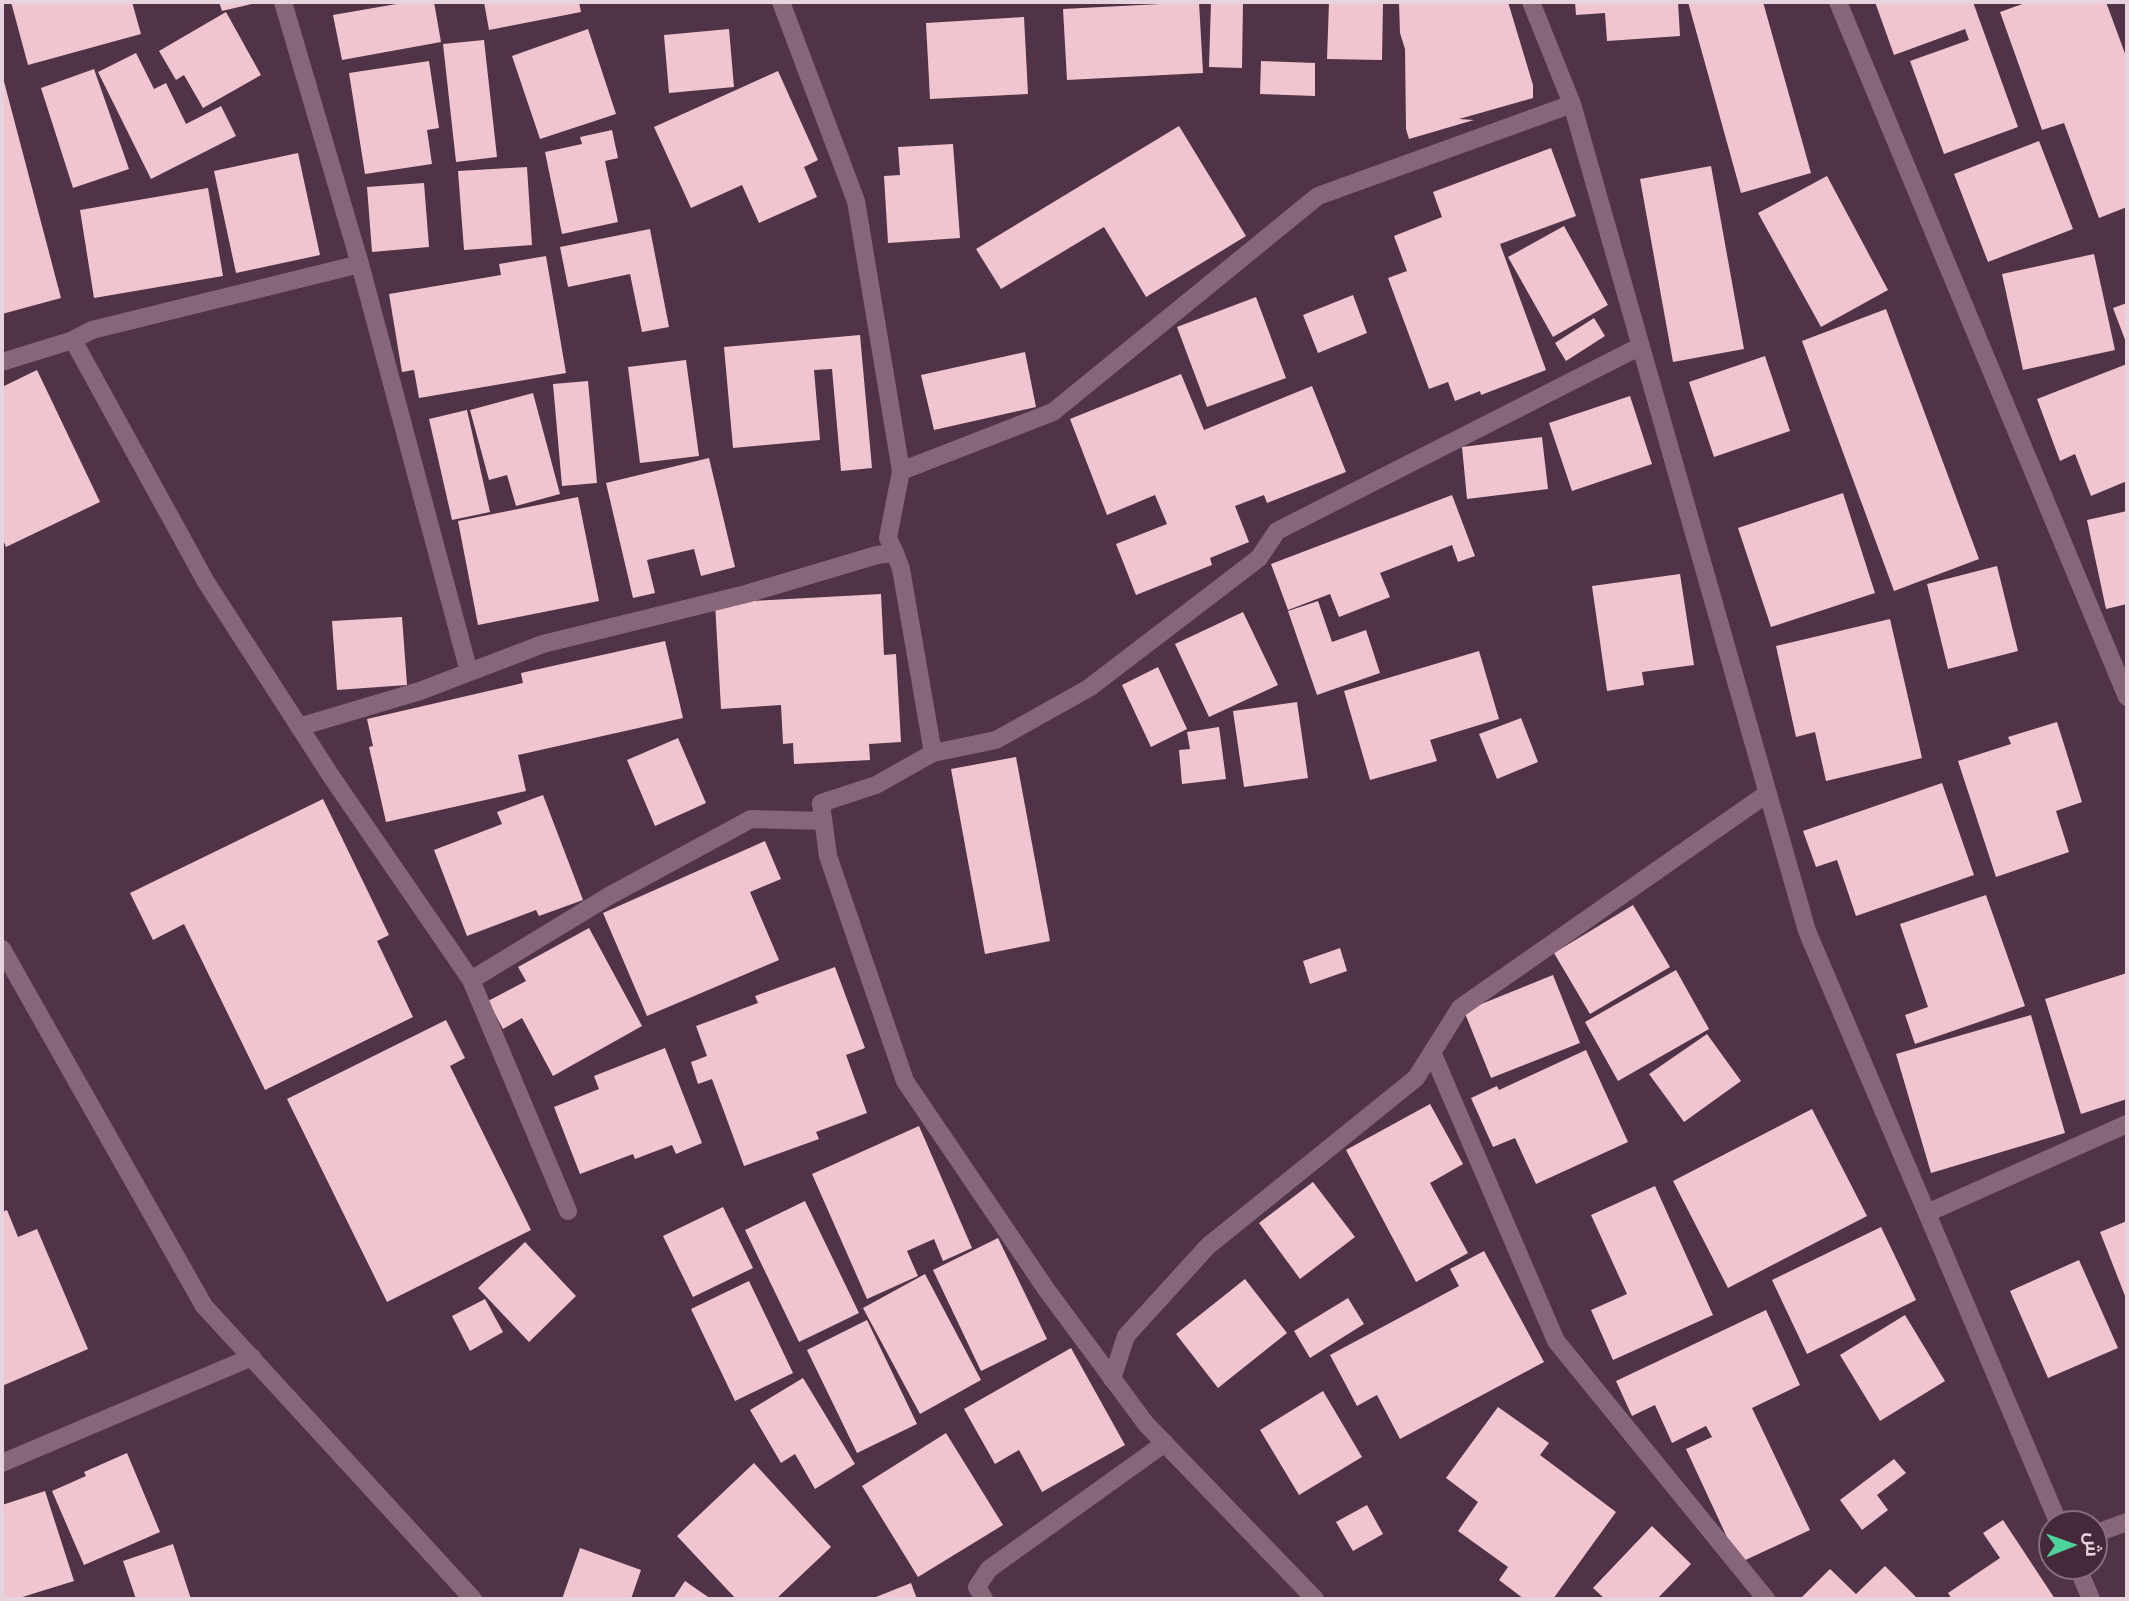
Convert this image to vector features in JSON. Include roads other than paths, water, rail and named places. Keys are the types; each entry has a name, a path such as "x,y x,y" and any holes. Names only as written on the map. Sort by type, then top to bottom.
{"street":[{"path":"283,2 360,264 468,672"},
{"path":"781,2 856,201 901,471 888,538 901,569 933,753"},
{"path":"1531,2 1572,104 1807,931 2053,1510"},
{"path":"1839,2 2119,652 2127,697"},
{"path":"901,471 1053,412 1318,196 1572,104"},
{"path":"2,362 73,340 92,330 360,264"},
{"path":"73,340 206,582 299,727 471,980 568,1211"},
{"path":"1315,1599 1146,1424 1046,1289 905,1081 828,856 821,803 876,785 933,753 996,740 1089,688 1259,558 1277,531 1641,346"},
{"path":"299,727 420,691 543,644 746,594 877,555 895,553"},
{"path":"1112,1379 1126,1336 1208,1246 1416,1079 1460,1007 1768,793"},
{"path":"471,980 609,896 751,818 823,821"},
{"path":"2,949 204,1306 472,1599"},
{"path":"1432,1052 1556,1342 1766,1599"},
{"path":"1927,1213 2127,1124"},
{"path":"2,1463 252,1357"},
{"path":"984,1599 977,1587 989,1569 1165,1444"},
{"path":"2108,1529 2127,1522"},
{"path":"2083,1580 2091,1599"}]}
